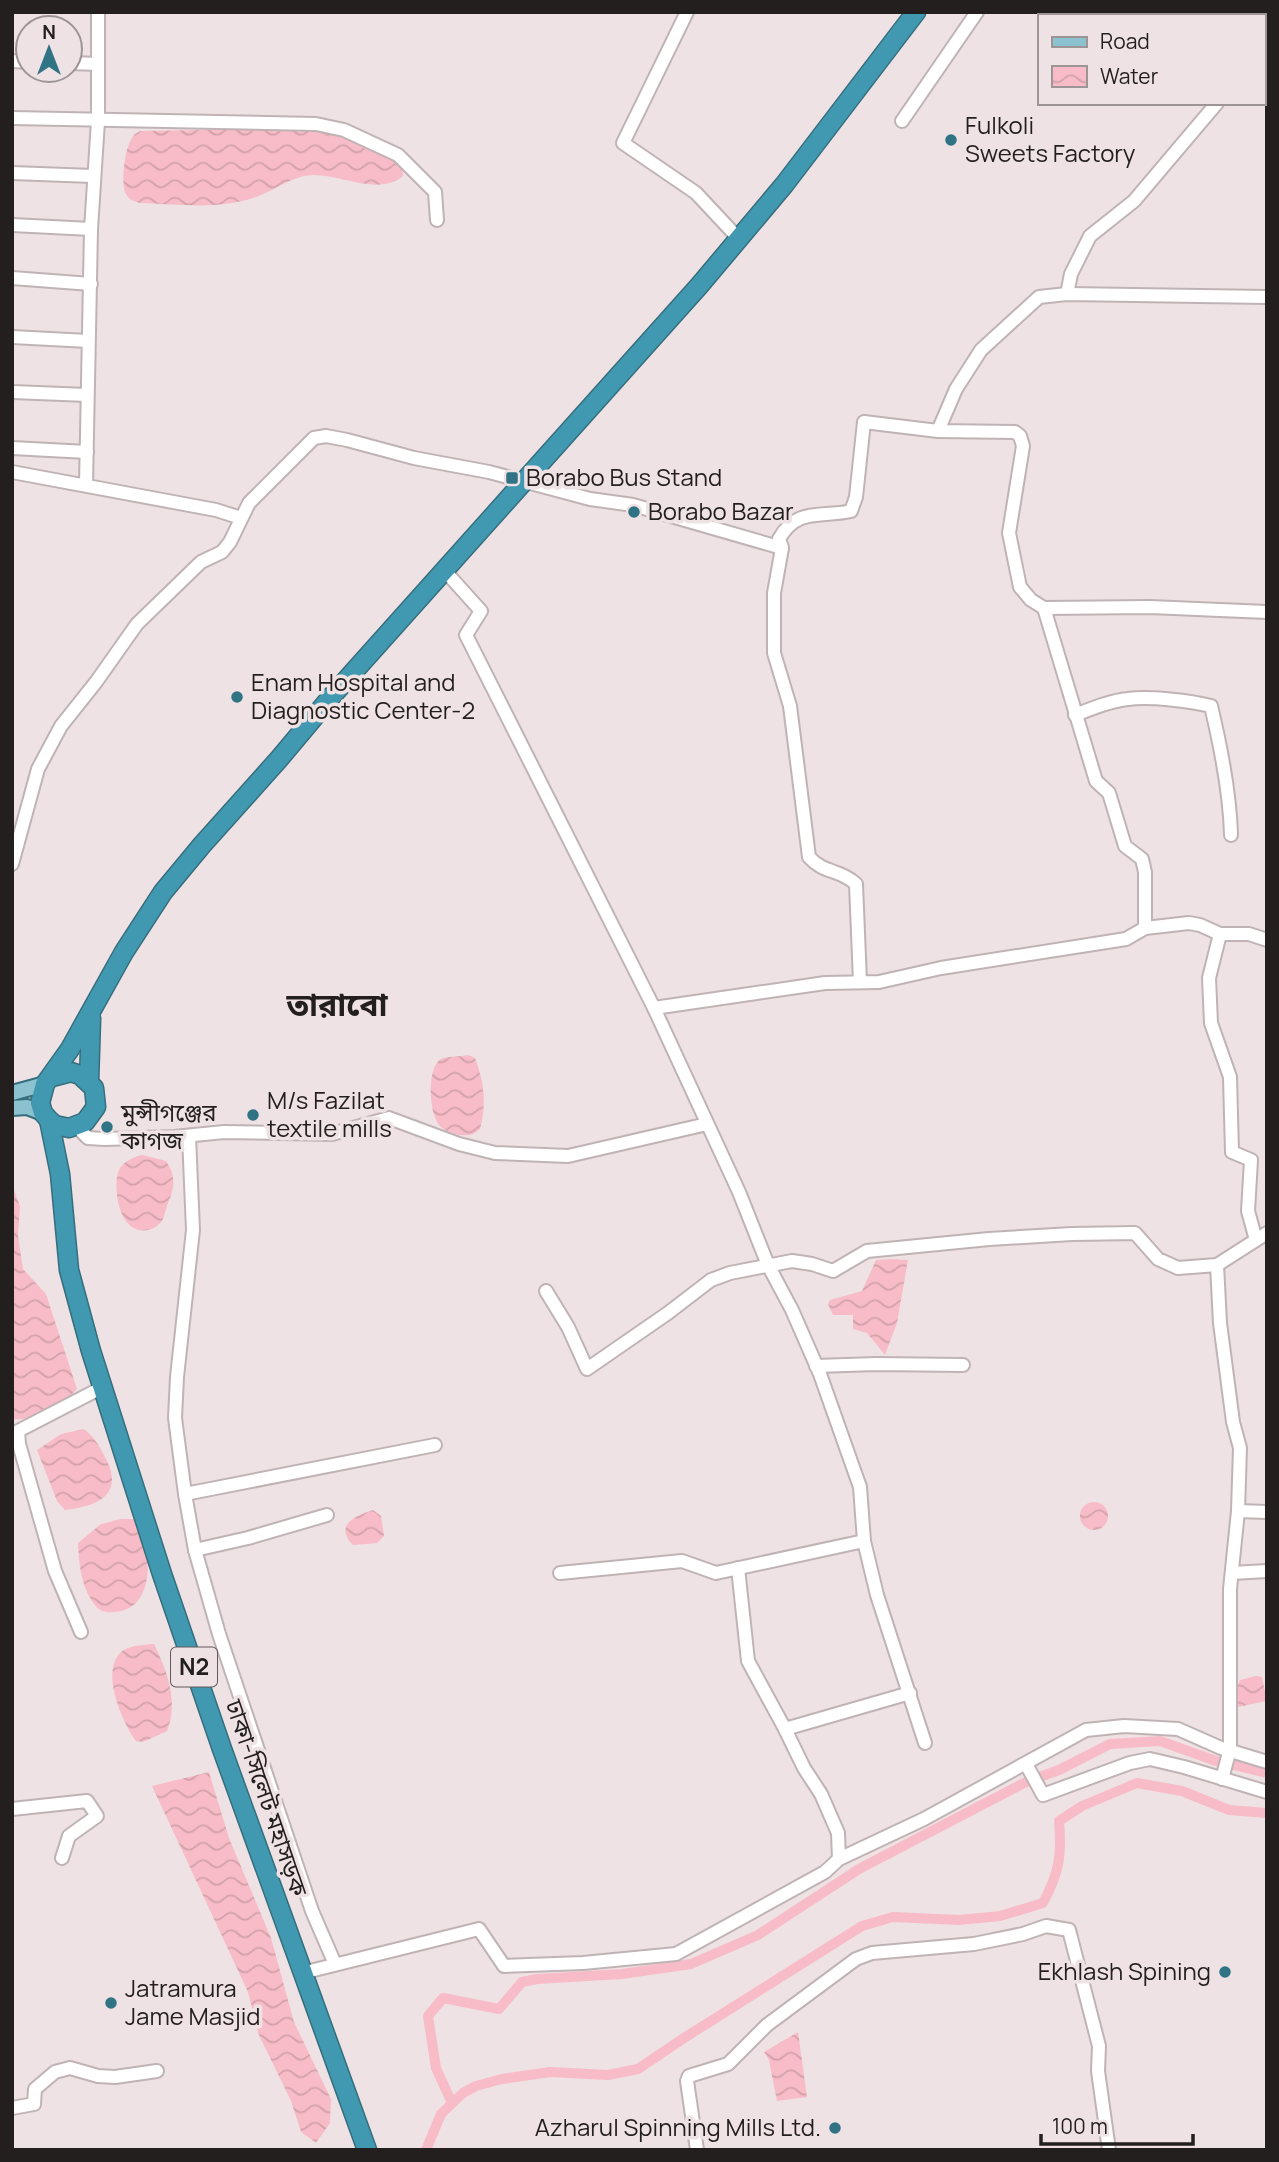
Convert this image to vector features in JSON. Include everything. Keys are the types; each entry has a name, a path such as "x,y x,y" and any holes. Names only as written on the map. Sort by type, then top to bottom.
{"highway":[{"name":"N2","path":"46,1116 41,1093 92,1011 124,952 163,892 331,697 739,239 784,185 916,12"},
{"name":"N2","path":"77,1127 92,1115 96,1107 96,1097 89,1082 92,1011"},
{"path":"49,1080 71,1072 89,1082"},
{"path":"46,1116 62,1128 77,1127"},
{"name":"ঢাকা-সিলেট মহাসড়ক","path":"46,1116 60,1174 69,1270 103,1387 166,1586 367,2150"},
{"name":"ঢাকা-সিলেট মহাসড়ক","path":"60,1174 77,1127"}],"main road":[{"path":"12,1093 49,1080"},
{"path":"12,1108 27,1107 46,1116"}],"street":[{"path":"86,485 91,229 98,121 98,12"},
{"path":"687,12 622,143 696,194 739,239"},
{"path":"902,121 977,12"},
{"path":"84,64 98,64"},
{"path":"1067,294 1071,274 1090,236 1134,201 1215,105"},
{"path":"12,118 316,124 344,130 398,155 435,192 437,220"},
{"path":"12,173 93,176"},
{"path":"12,225 91,229"},
{"path":"12,278 91,284"},
{"path":"938,431 956,389 981,350 1039,297 1067,294 1267,297"},
{"path":"12,337 89,341"},
{"path":"12,392 87,395"},
{"path":"860,982 856,884 847,876 817,867 809,857 790,706 774,653 774,593 782,548 779,539 787,525 803,516 851,511 856,496 864,422 938,431 1015,432 1020,436 1023,446 1009,533 1020,587 1031,600 1044,608 1150,607 1267,612"},
{"path":"12,864 38,769 50,742 61,726 137,624 201,562 222,552 230,542 249,503 285,464 314,438 326,436 590,499 633,505 782,548"},
{"path":"12,448 87,452"},
{"path":"12,472 216,510 241,518"},
{"path":"445,571 481,611 466,635 654,1007 739,1192 768,1265 792,1310 816,1366 860,1487 864,1541 877,1595 925,1743"},
{"path":"1044,608 1096,781 1109,793 1125,846 1142,859 1145,872 1145,928"},
{"path":"1075,715 1103,704 1130,698 1211,706 1223,762 1231,835"},
{"path":"654,1007 825,983 879,982 941,968 1126,939 1145,928 1189,923 1220,934 1249,934 1267,940"},
{"path":"546,1291 568,1327 587,1369 711,1280 730,1272 792,1261 834,1271 867,1251 989,1239 1135,1233 1158,1259 1178,1268 1217,1265 1261,1236 1248,1211 1251,1160 1231,1152 1230,1077 1211,1023 1209,978 1220,934"},
{"path":"77,1127 88,1138 104,1139 224,1132 331,1134 389,1118 458,1144 495,1153 568,1156 707,1124"},
{"path":"189,1136 193,1230 175,1418 185,1494 195,1550 219,1634 312,1911 335,1964"},
{"path":"1217,1265 1220,1323 1233,1422 1240,1448 1230,1627 1230,1751 1222,1779"},
{"path":"816,1366 963,1365"},
{"path":"81,1632 55,1570 19,1444 18,1431 103,1387"},
{"path":"185,1494 435,1445"},
{"path":"1238,1511 1267,1512"},
{"path":"195,1550 327,1515"},
{"path":"560,1573 682,1561 716,1573 864,1541"},
{"path":"738,1568 748,1661 804,1768 821,1794 838,1833 839,1859"},
{"path":"1232,1573 1267,1571"},
{"path":"785,1729 910,1693"},
{"path":"302,1973 479,1928 504,1966 583,1963 676,1954 825,1872 839,1859 924,1819 1086,1730 1124,1726 1178,1729 1221,1748 1267,1762"},
{"path":"1026,1765 1043,1795 1130,1763 1150,1759 1267,1792"},
{"path":"12,1809 87,1801 97,1816 69,1836 62,1858"},
{"path":"696,2150 687,2081 689,2076 729,2064 767,2025 856,1959 872,1953 974,1944 1046,1926 1069,1930 1099,2046 1098,2071 1110,2150"},
{"path":"12,2108 34,2104 35,2089 55,2072 70,2068 98,2077 157,2071"}],"water":[{"path":"311,128 336,131 394,158 402,165 403,176 393,182 372,184 325,176 306,176 253,198 211,205 140,203 130,199 124,189 127,149 133,137 140,131"},
{"path":"468,1055 475,1058 481,1075 483,1111 480,1129 473,1134 463,1135 447,1131 436,1120 431,1081 436,1064 441,1059"},
{"path":"143,1155 166,1161 172,1171 173,1182 160,1224 140,1230 130,1226 123,1216 116,1187 122,1165"},
{"path":"12,1185 20,1206 18,1236 23,1269 46,1294 77,1389 48,1411 22,1419 12,1419"},
{"path":"876,1260 908,1260 897,1323 885,1355 867,1333 853,1329 853,1315 833,1315 828,1304 830,1300 862,1291"},
{"path":"84,1429 98,1444 110,1468 111,1488 99,1501 65,1510 57,1501 37,1450 61,1434"},
{"path":"1094,1502 1104,1506 1108,1516 1104,1526 1094,1530 1084,1526 1080,1516 1084,1506"},
{"path":"373,1510 381,1516 384,1536 377,1543 353,1545 345,1532 346,1527 359,1515"},
{"path":"135,1519 141,1530 147,1574 138,1600 128,1608 106,1612 97,1607 87,1591 80,1567 78,1543 101,1524"},
{"path":"154,1644 170,1686 170,1720 167,1731 143,1742 136,1741 115,1696 115,1661 124,1650"},
{"path":"1262,1677 1267,1701 1238,1707 1234,1694 1240,1680"},
{"path":"209,1772 229,1838 271,1938 294,2022 331,2099 330,2123 316,2143 301,2132 291,2101 258,2033 248,1992 152,1786"},
{"path":"798,2032 807,2097 777,2101 769,2060 764,2052"}],"waterway":[{"path":"452,2103 436,2068 428,2016 443,1998 499,2009 522,1982 622,1974 691,1964 758,1935 859,1869 1026,1782 1059,1770 1110,1744 1160,1741 1216,1761 1267,1773"},
{"path":"426,2150 441,2114 463,2093 476,2086 550,2072 608,2075 638,2069 862,1926 893,1917 959,1920 1000,1916 1043,1903 1058,1864 1059,1821 1082,1806 1137,1783 1182,1791 1229,1810 1267,1813"}],"place":[{"name":"Fulkoli Sweets Factory","path":"951,140"},
{"name":"Borabo Bus Stand","path":"512,478"},
{"name":"Borabo Bazar","path":"634,512"},
{"name":"Enam Hospital and Diagnostic Center-2","path":"237,697"},
{"name":"M/s Fazilat textile mills","path":"253,1115"},
{"name":"মুন্সীগঞ্জের কাগজ","path":"107,1127"},
{"name":"Ekhlash Spining","path":"1225,1972"},
{"name":"Jatramura Jame Masjid","path":"111,2003"},
{"name":"Azharul Spinning Mills Ltd.","path":"835,2128"}],"district":[{"name":"তারাবো","path":"337,1005"}]}
